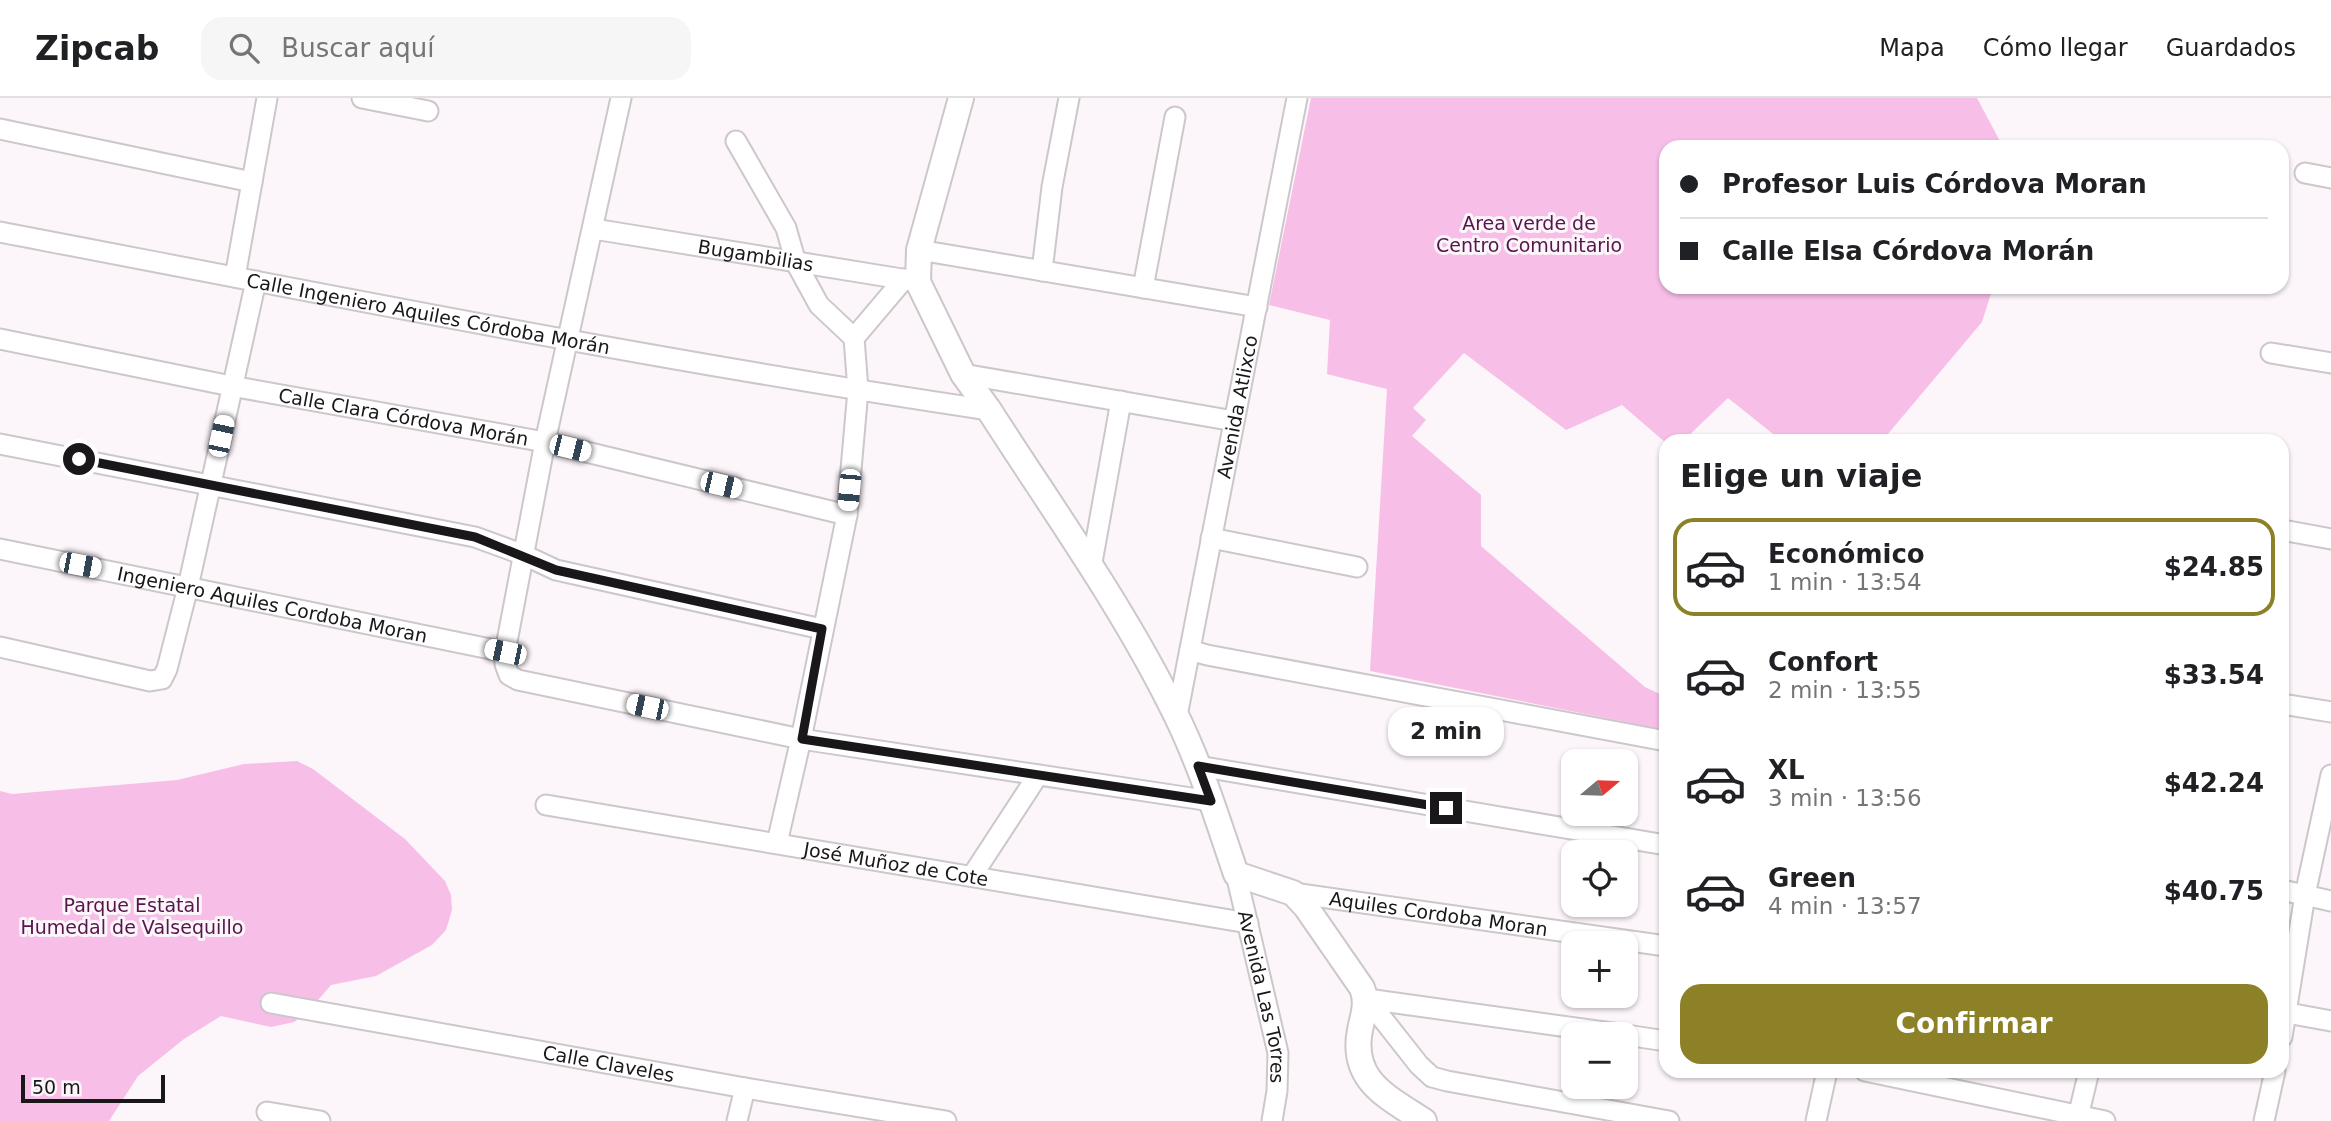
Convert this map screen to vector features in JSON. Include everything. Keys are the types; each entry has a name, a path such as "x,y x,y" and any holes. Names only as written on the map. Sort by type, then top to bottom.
{"street":[{"path":"235,277 267,98"},
{"path":"362,98 428,111"},
{"path":"621,98 545,442 505,652 509,675 518,680 802,739 1211,801"},
{"path":"854,338 911,280 961,98"},
{"path":"1041,271 1052,187 1069,98"},
{"name":"Avenida Atlixco","path":"1177,716 1297,98"},
{"path":"1143,288 1175,117"},
{"path":"0,129 252,182"},
{"path":"736,141 786,228 796,263 819,305 854,338 858,390 847,515 778,844"},
{"path":"2305,173 2331,178"},
{"name":"Bugambilias","path":"594,229 911,280"},
{"name":"Calle Ingeniero Aquiles Córdoba Morán","path":"0,232 567,338 858,390 989,410"},
{"path":"919,250 1256,307"},
{"path":"911,280 962,373 989,410 1141,648 1177,716 1198,766 1236,874"},
{"path":"0,648 150,681 162,680 188,587 256,281"},
{"name":"Calle Clara Córdova Morán","path":"0,338 231,386 545,442 847,515"},
{"path":"2271,352 2331,363"},
{"path":"962,373 1234,421"},
{"path":"1091,568 1121,401"},
{"path":"0,444 475,537 556,570 822,629"},
{"path":"2289,531 2331,539"},
{"path":"1211,538 1357,567"},
{"name":"Ingeniero Aquiles Cordoba Moran","path":"0,549 505,652"},
{"path":"1190,650 1659,740"},
{"path":"2289,705 2331,712"},
{"path":"1198,766 1659,844"},
{"path":"972,876 1038,775"},
{"path":"2289,989 2305,895 2331,775"},
{"name":"José Muñoz de Cote","path":"546,805 1248,923"},
{"name":"Aquiles Cordoba Moran","path":"1236,874 1293,893 1659,945"},
{"name":"Avenida Las Torres","path":"1236,874 1278,1053 1278,1091 1272,1121"},
{"path":"2289,892 2331,901"},
{"name":"Aquiles Cordoba Moran","path":"1293,893 1327,937 1367,999"},
{"path":"1367,999 1561,1026"},
{"path":"1367,999 1358,1042 1360,1064 1370,1083 1396,1104 1424,1121"},
{"path":"1367,999 1419,1065 1432,1077 1655,1120"},
{"name":"Calle Claveles","path":"271,1003 744,1088 946,1121"},
{"path":"2289,1013 2331,1021"},
{"path":"1638,1037 1659,1040"},
{"path":"1816,1121 1825,1078"},
{"path":"1897,1078 2078,1118 2105,1121"},
{"path":"2078,1118 2087,1078"},
{"path":"2264,1121 2273,1078"},
{"path":"737,1121 744,1088"},
{"path":"267,1112 320,1121"}],"green space":[{"name":"Area verde de Centro Comunitario","path":"1311,98 1977,98 1999,140 1659,140 1659,294 1991,294 1982,322 1888,434 1773,434 1728,398 1690,434 1659,434 1659,437 1622,405 1566,430 1464,353 1413,408 1426,420 1412,436 1481,495 1481,546 1645,687 1659,694 1659,729 1370,671 1387,389 1327,374 1330,320 1269,305"},
{"name":"Parque Estatal Humedal de Valsequillo","path":"297,761 313,769 405,839 445,881 451,895 452,910 446,930 432,945 376,976 331,985 307,1013 294,1022 271,1027 221,1016 184,1039 138,1076 109,1121 0,1121 0,791 12,794 177,780 244,764"}],"route":[{"path":"79,459 475,537 556,570 822,629 802,739 1211,801 1198,766 1446,808"}]}
